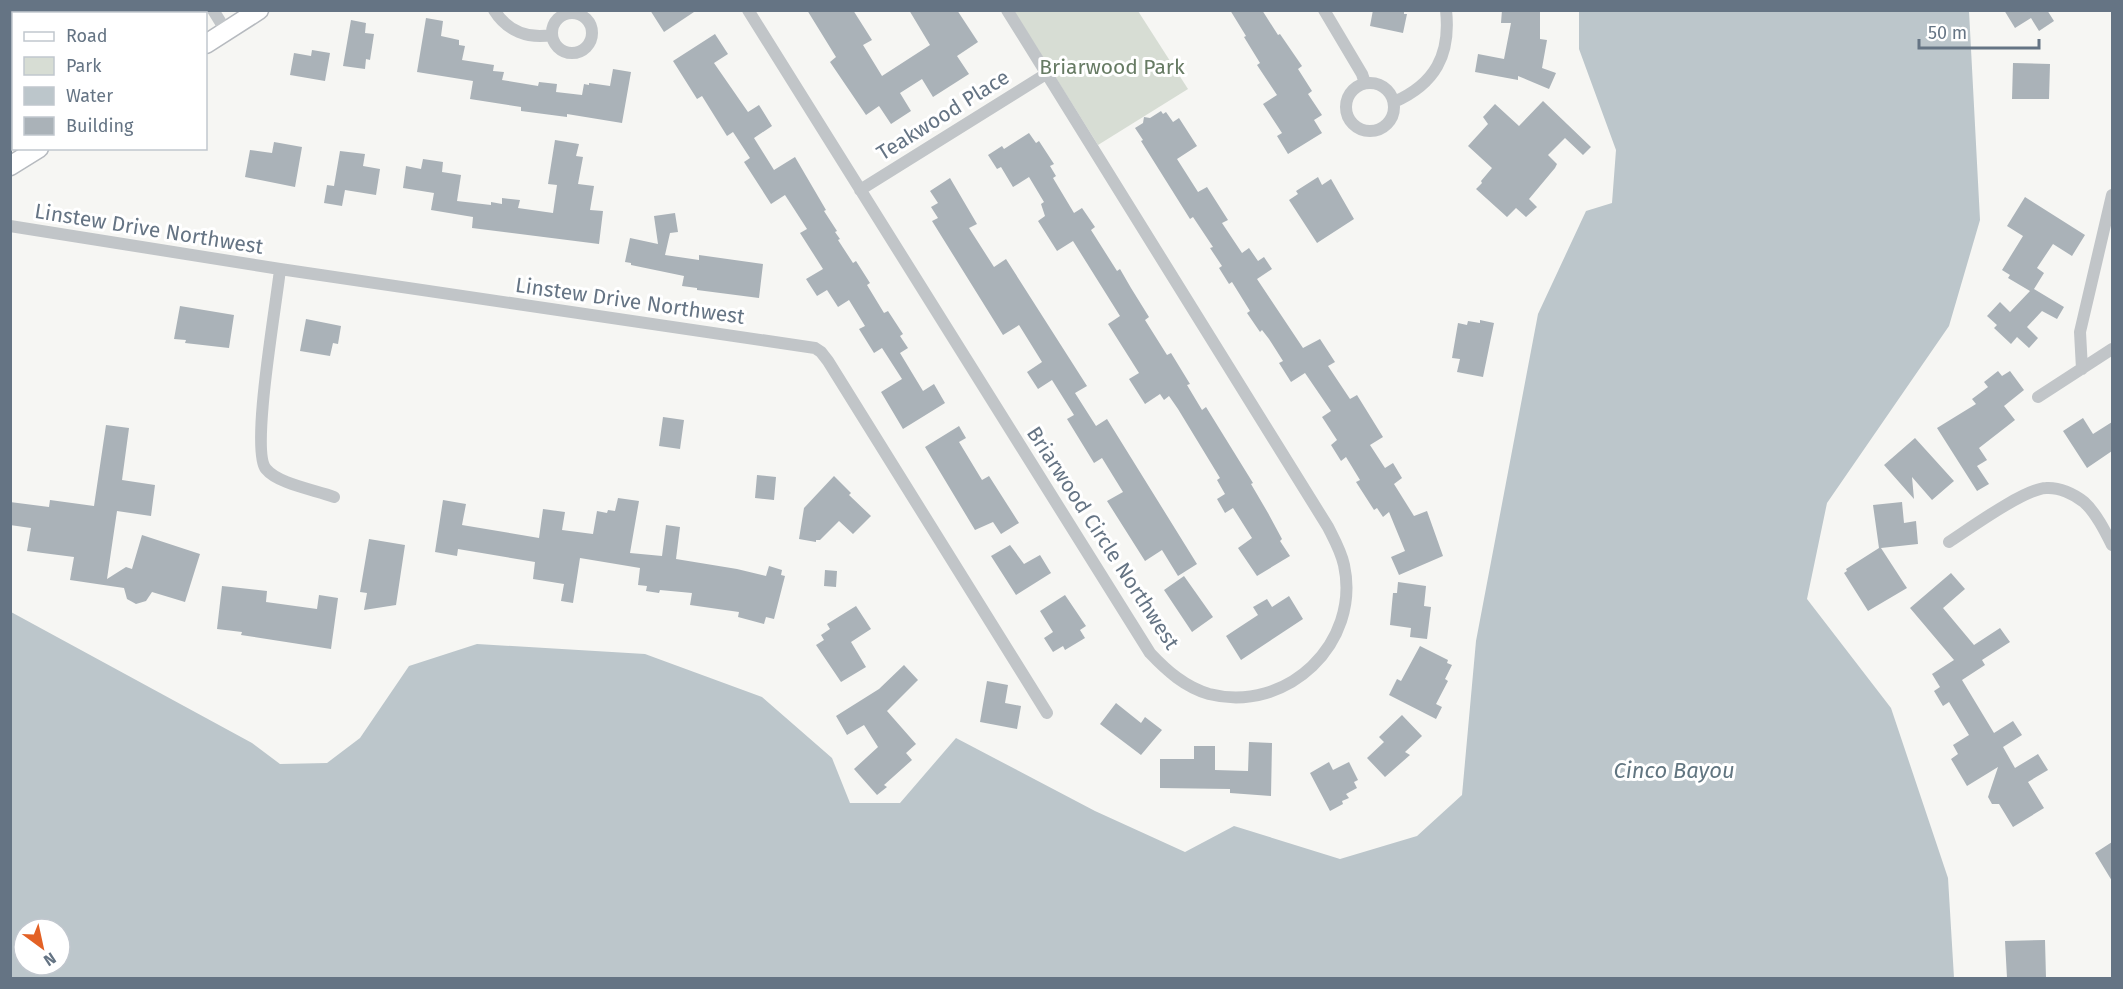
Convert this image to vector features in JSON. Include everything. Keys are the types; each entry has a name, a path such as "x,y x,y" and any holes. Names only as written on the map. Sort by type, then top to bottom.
{"main road":[{"path":"207,43 259,10"},
{"path":"10,166 36,150"}],"street":[{"path":"213,10 226,31"},
{"path":"494,10 513,30 530,35 552,35"},
{"name":"Briarwood Circle Northwest","path":"748,10 1150,653 1179,681 1207,693 1228,697 1250,697 1271,692 1301,677 1329,648 1341,622 1346,604 1346,578 1339,550 1328,527 1007,10"},
{"path":"1324,10 1365,82"},
{"path":"1394,102 1409,95 1432,76 1443,55 1448,31 1446,10"},
{"name":"Teakwood Place","path":"860,190 1046,74"},
{"path":"1365,82 1383,86 1390,93 1394,102 1394,111 1390,120 1383,127 1374,131 1365,131 1356,127 1349,121 1345,112 1345,102 1349,93 1356,86 1365,82"},
{"path":"2082,369 2080,332 2112,195"},
{"name":"Linstew Drive Northwest","path":"10,226 280,269 808,347 821,352 1047,713"},
{"path":"280,269 261,415 261,460 266,470 278,478 334,497"},
{"path":"2038,397 2112,349"},
{"path":"1949,542 2002,508 2035,490 2044,488 2064,491 2084,502 2112,545"}],"green space":[{"name":"Briarwood Park","path":"1014,11 1138,11 1188,89 1098,145"}],"water":[{"name":"Cinco Bayou","path":"1579,11 1969,11 1980,220 1949,326 1827,503 1807,599 1891,708 1948,878 1954,978 11,978 11,612 252,743 280,764 327,763 360,738 409,666 477,644 645,654 762,697 832,758 850,803 900,803 956,738 1095,811 1185,852 1234,826 1340,859 1417,836 1462,795 1476,641 1538,314 1586,211 1612,203 1616,150 1579,49"}],"building":[{"path":"650,10 697,10 664,32"},
{"path":"807,10 853,10 872,40 863,45 882,76 930,45 909,10 957,10 978,42 957,56 969,74 933,97 922,79 900,93 911,111 891,124 879,106 866,115 830,62 836,57"},
{"path":"1230,10 1262,10 1302,66 1298,69 1312,91 1308,94 1322,115 1314,120 1322,133 1288,154 1277,136 1282,133 1263,104 1277,95 1257,65 1260,63"},
{"path":"1373,10 1404,10 1404,14 1407,14 1403,33 1370,26"},
{"path":"1502,10 1540,11 1540,39 1547,40 1542,68 1556,73 1549,89 1518,76 1518,80 1475,72 1478,54 1504,59 1511,23 1501,23"},
{"path":"2004,10 2047,10 2054,21 2039,31 2031,18 2015,28"},
{"path":"426,18 443,21 441,36 459,40 459,45 465,46 462,60 494,65 493,71 504,72 502,80 538,86 539,82 557,84 556,92 582,95 584,84 610,86 613,69 631,72 622,123 567,114 567,117 521,111 521,107 470,99 473,81 417,72"},
{"path":"351,20 366,23 365,33 374,34 370,60 366,59 365,69 343,66"},
{"path":"715,34 728,54 714,63 748,112 759,105 772,126 754,138 774,170 795,157 837,231 835,232 840,239 838,240 853,263 856,261 870,283 867,285 884,313 888,311 903,334 900,336 908,348 900,353 923,391 934,384 945,403 903,429 881,392 902,379 882,348 874,353 859,329 865,326 849,300 838,307 827,290 817,296 806,279 823,269 800,233 807,229 785,195 771,204 744,162 750,158 733,132 727,136 702,96 697,99 673,61"},
{"path":"312,50 330,53 325,81 290,75 294,53 311,56"},
{"path":"2013,63 2050,64 2049,99 2012,99"},
{"path":"1543,101 1591,147 1583,155 1565,138 1548,155 1557,164 1555,168 1529,199 1537,207 1526,217 1516,208 1507,217 1476,189 1492,168 1468,146 1488,124 1483,117 1495,104 1519,126"},
{"path":"1161,111 1163,114 1166,112 1173,122 1179,118 1197,146 1177,159 1198,192 1207,187 1228,220 1222,223 1242,253 1249,248 1258,261 1264,257 1272,269 1257,279 1303,348 1320,339 1335,362 1328,366 1350,399 1357,395 1383,437 1370,445 1385,468 1393,463 1402,478 1394,484 1414,516 1427,511 1443,556 1399,575 1391,557 1405,551 1389,512 1383,517 1377,508 1374,510 1356,482 1360,480 1346,457 1341,461 1331,445 1337,440 1322,417 1331,411 1305,373 1291,382 1279,363 1283,361 1269,339 1262,330 1260,332 1247,313 1250,311 1232,282 1229,284 1219,268 1222,266 1210,248 1213,247 1193,217 1190,219 1141,141 1143,140 1135,128 1143,123 1144,117 1150,118"},
{"path":"1029,133 1036,143 1039,141 1054,164 1050,166 1056,176 1053,178 1074,213 1082,208 1095,227 1091,230 1117,271 1120,269 1149,317 1145,320 1167,355 1171,353 1190,384 1187,385 1202,410 1206,407 1253,483 1251,484 1282,539 1280,541 1290,556 1257,576 1238,548 1252,538 1233,508 1225,513 1217,499 1225,494 1217,480 1220,478 1178,409 1169,396 1164,400 1160,394 1145,404 1129,379 1139,373 1108,324 1120,316 1073,241 1057,251 1038,221 1045,216 1041,204 1044,202 1029,177 1013,187 1001,167 997,169 988,155 1002,146 1004,149"},
{"path":"555,140 579,144 576,156 583,157 578,184 594,186 590,210 603,211 599,244 472,228 473,217 431,210 434,193 403,188 406,166 421,169 423,159 443,162 442,172 461,175 457,201 491,205 491,202 502,204 502,198 520,200 518,208 553,213 557,185 548,184"},
{"path":"274,142 302,147 295,187 245,177 250,150 272,153"},
{"path":"340,151 365,154 363,166 380,169 376,195 345,190 342,206 324,203 327,185 334,186"},
{"path":"1318,177 1322,185 1331,179 1354,219 1317,243 1289,200 1298,194 1296,191"},
{"path":"950,178 977,224 969,228 994,267 1006,259 1087,386 1075,393 1096,426 1107,419 1197,564 1178,576 1162,550 1145,561 1107,501 1123,492 1102,458 1094,463 1067,419 1074,415 1052,380 1038,389 1027,372 1042,362 1019,325 1003,335 932,221 938,218 931,207 938,203 930,191"},
{"path":"2025,197 2085,235 2072,256 2053,244 2037,268 2044,273 2034,289 2064,307 2057,319 2042,311 2027,327 2038,338 2029,348 2017,337 2011,344 1994,328 1997,325 1987,316 2000,302 2010,312 2030,291 2008,278 2010,275 2002,270 2023,236 2007,226"},
{"path":"675,213 678,232 670,233 665,255 699,260 699,255 763,264 759,298 682,286 684,276 625,262 630,238 658,244 654,216"},
{"path":"180,306 234,315 229,348 185,343 186,340 174,339"},
{"path":"306,319 341,326 338,344 333,343 330,356 300,351"},
{"path":"1480,320 1494,323 1483,377 1457,372 1460,359 1452,358 1458,323 1467,325 1468,321 1480,323"},
{"path":"1998,371 2002,376 2010,371 2024,390 2004,406 2015,420 1979,448 1987,460 1977,466 1989,484 1977,491 1937,428 1976,404 1972,399 1988,387 1984,382"},
{"path":"663,417 684,420 680,449 659,446"},
{"path":"2083,418 2093,434 2112,422 2112,451 2087,468 2063,431"},
{"path":"106,425 129,428 122,480 155,485 151,516 117,511 107,579 126,567 132,569 142,535 200,554 185,602 152,592 146,601 136,604 127,599 124,588 70,580 74,557 27,551 31,528 10,525 10,502 49,507 50,500 94,506"},
{"path":"959,426 966,438 959,442 982,480 989,476 1019,523 1001,534 993,522 975,530 925,447"},
{"path":"1915,438 1954,481 1932,500 1912,477 1914,499 1884,465"},
{"path":"757,475 776,477 774,500 755,498"},
{"path":"834,476 851,493 849,495 871,516 853,534 839,521 816,542 799,539 804,508"},
{"path":"618,498 639,501 630,553 662,556 666,525 680,527 676,559 766,576 769,566 782,570 781,575 785,576 774,619 766,617 764,624 738,617 739,612 690,605 692,593 646,591 647,586 638,585 640,568 580,558 573,603 561,601 564,584 533,579 535,562 458,549 457,556 435,552 443,500 466,504 462,525 539,538 543,509 565,512 562,530 593,534 597,511 607,513 608,510 615,511"},
{"path":"1902,502 1904,523 1916,521 1918,544 1881,548 1907,588 1868,611 1844,573 1846,569 1879,548 1873,505"},
{"path":"369,539 405,545 396,605 364,610 367,593 360,592"},
{"path":"1010,545 1024,564 1040,555 1051,573 1016,595 991,556"},
{"path":"825,570 837,571 836,587 824,586"},
{"path":"1951,573 1965,589 1943,608 1974,645 2000,628 2010,642 1982,660 1985,665 1962,680 1994,733 2013,721 2022,735 2003,747 2015,768 2038,754 2048,770 2028,782 2044,808 2013,827 1999,804 1992,804 1988,797 1998,767 1967,786 1951,759 1958,754 1953,745 1969,735 1949,702 1943,706 1934,691 1940,687 1932,674 1954,660 1910,608"},
{"path":"1184,576 1213,617 1192,632 1164,590"},
{"path":"1398,582 1426,586 1424,606 1431,607 1427,639 1410,637 1411,628 1390,625 1393,593 1397,593"},
{"path":"222,586 267,591 266,602 317,609 319,595 338,598 331,649 217,629"},
{"path":"1065,595 1086,626 1080,630 1085,638 1065,650 1063,646 1053,652 1044,638 1053,632 1040,611"},
{"path":"1289,596 1303,619 1241,660 1226,636 1258,615 1253,607 1267,599 1272,607"},
{"path":"856,606 871,629 851,642 866,667 841,682 816,645 824,640 821,635 830,629 827,624"},
{"path":"1420,646 1448,660 1447,663 1452,665 1445,679 1448,681 1436,704 1442,707 1436,719 1389,695 1397,679 1401,681"},
{"path":"904,665 918,680 887,711 916,744 906,753 912,760 884,785 887,787 877,795 854,769 878,747 864,725 847,735 836,716 879,689"},
{"path":"987,681 1008,685 1005,703 1021,706 1017,729 980,722"},
{"path":"1116,703 1141,723 1145,717 1162,730 1141,755 1100,724"},
{"path":"1402,715 1422,736 1405,752 1410,755 1385,777 1367,758 1384,742 1379,737"},
{"path":"1249,742 1272,743 1271,796 1230,793 1230,789 1160,788 1160,759 1194,759 1194,746 1215,746 1215,770 1248,771"},
{"path":"1329,762 1333,770 1349,762 1358,780 1354,782 1357,788 1346,794 1349,798 1330,811 1310,773"},
{"path":"2112,842 2112,881 2095,853"},
{"path":"2045,940 2046,978 2007,978 2005,941"}]}
